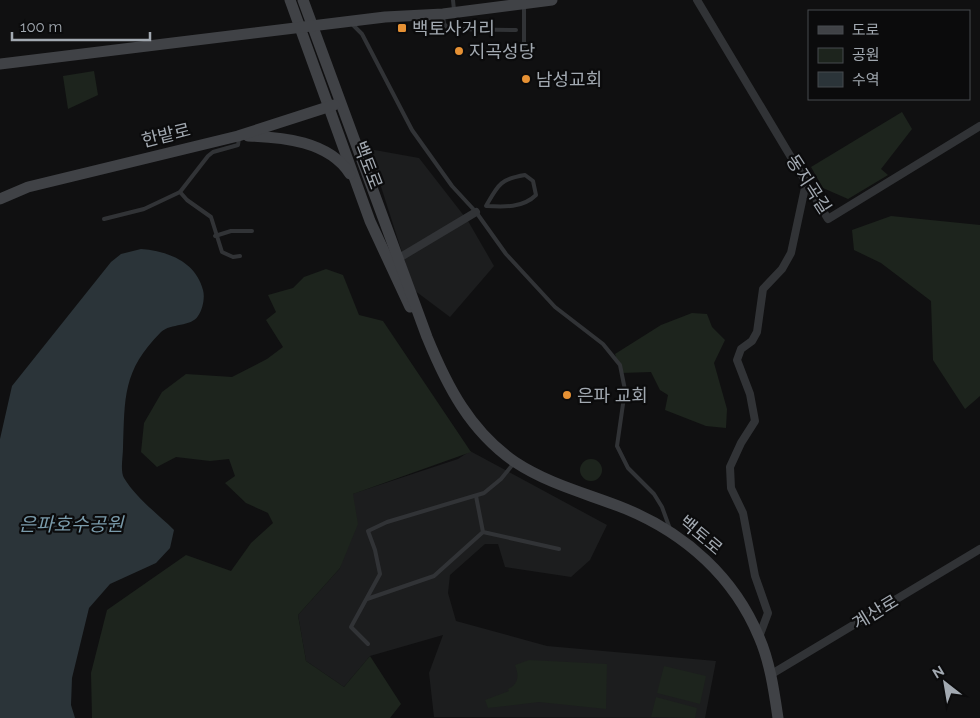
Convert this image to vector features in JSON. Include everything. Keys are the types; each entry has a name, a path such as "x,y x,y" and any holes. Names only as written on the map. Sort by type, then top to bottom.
{"street":[{"name":"백토로","path":"290,0 358,189 393,261 443,375 463,410 486,437 515,461 557,485 623,508 671,531 712,566 734,592 759,637 770,675 778,718"},
{"name":"백토로","path":"302,0 340,103 393,261"},
{"path":"0,64 300,29 385,16 449,13 552,0"},
{"name":"동지곡길","path":"697,0 828,219 980,126"},
{"name":"한밭로","path":"0,199 28,187 238,136 340,103"},
{"path":"238,136 282,137 300,141 340,163 358,189"},
{"path":"759,637 768,613 755,576 743,514 731,488 730,467 741,443 755,421 750,394 737,360 741,348 752,341 757,332 763,289 782,269 791,253 806,182"},
{"path":"393,261 476,212"},
{"name":"계산로","path":"770,675 980,549"}],"lane":[{"path":"453,0 444,24 449,29 516,30"},
{"path":"524,4 524,55"},
{"path":"350,21 362,34 412,130 452,186 476,212 506,254 555,307 603,344 620,365 625,390 617,446 628,468 654,494 662,507 671,531"},
{"path":"104,219 144,209 180,192 208,156 213,152 238,145 240,143 238,136"},
{"path":"525,175 533,181 536,195 529,202 507,207 486,206 499,184 510,177 525,175"},
{"path":"180,192 187,200 202,208 211,217 215,236 222,252 233,257 240,256"},
{"path":"215,236 231,232 252,232"},
{"path":"368,644 352,627 380,574 375,550 368,531 387,522 476,496 492,488 515,461"},
{"path":"476,496 484,532"},
{"path":"484,532 559,549"},
{"path":"368,599 434,576 484,532"}],"shaded area":[{"path":"369,149 419,158 468,221 494,266 450,317 414,290"},
{"path":"470,451 607,525 590,560 571,577 505,567 498,544 485,544 450,575 448,593 456,621 547,646 716,661 705,718 434,717 429,673 443,635 370,656 344,687 306,661 298,615 340,568 352,494 458,459"}],"green space":[{"path":"94,71 98,95 68,109 63,76"},
{"path":"902,112 912,129 881,169 888,175 848,199 823,188 811,167"},
{"path":"891,216 980,225 980,396 965,409 933,360 931,301 881,263 854,250 852,230"},
{"path":"326,269 343,275 359,315 383,321 471,452 353,494 358,524 340,568 298,615 306,661 344,687 370,656 401,704 390,718 92,718 91,673 107,610 186,555 231,571 251,543 273,523 268,513 246,503 225,483 235,476 229,459 210,461 176,457 157,467 141,452 144,423 162,392 186,374 232,377 267,359 283,347 266,320 276,312 268,295 293,288 304,277"},
{"path":"692,313 707,314 712,327 725,340 714,363 727,409 726,428 706,426 665,410 668,395 660,390 651,372 621,373 615,354 661,325"},
{"path":"591,459 599,462 602,470 599,478 591,481 583,478 580,470 583,462"},
{"path":"529,660 607,664 606,709 539,702 488,708 485,700 509,691 508,689 514,685 517,679 515,665"},
{"path":"664,666 706,676 700,704 657,693"},
{"path":"656,697 697,708 695,718 651,717"}],"water":[{"name":"은파호수공원","path":"141,249 161,252 180,260 194,272 204,293 200,313 195,319 186,324 165,329 148,346 132,373 124,414 122,471 124,478 141,499 174,530 170,548 156,563 110,584 89,608 72,678 71,705 75,718 0,718 0,439 12,386 111,262 121,254"}],"place":[{"name":"백토사거리","path":"402,28"},
{"name":"지곡성당","path":"459,51"},
{"name":"남성교회","path":"526,79"},
{"name":"은파 교회","path":"567,395"}]}
